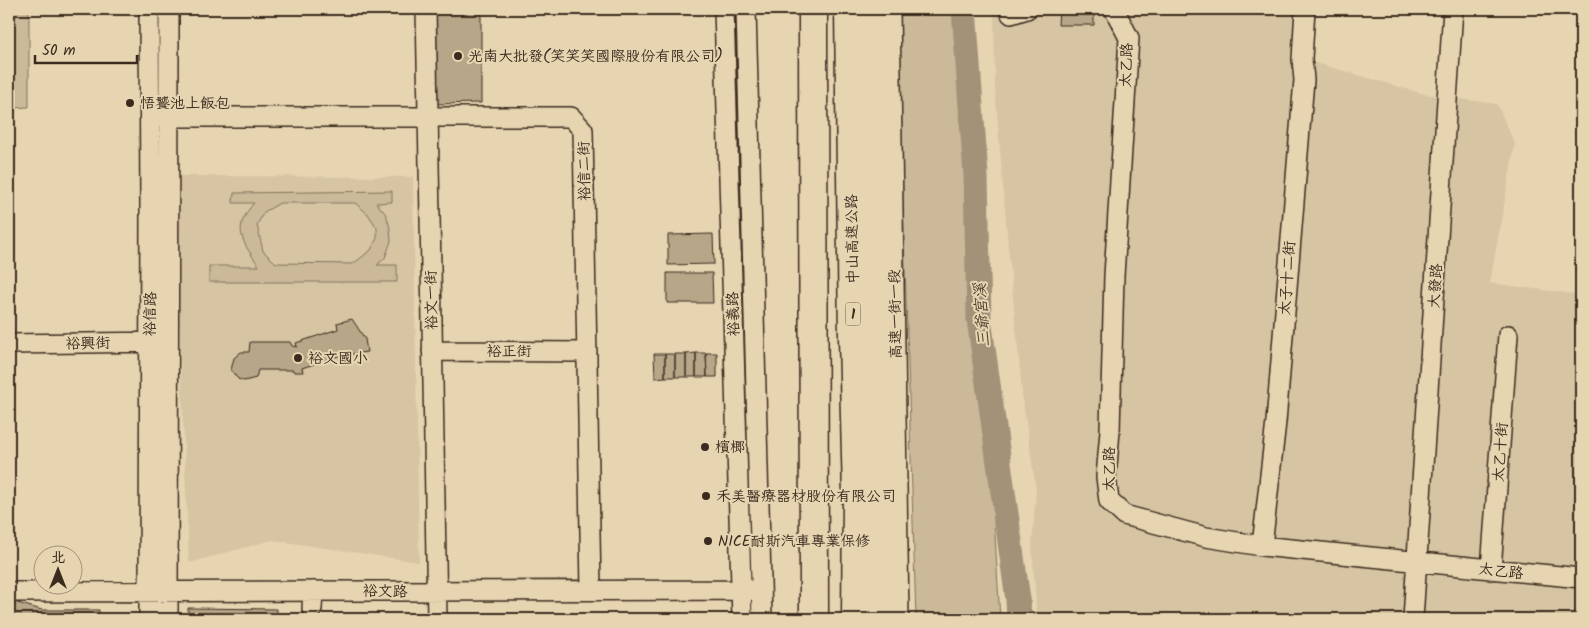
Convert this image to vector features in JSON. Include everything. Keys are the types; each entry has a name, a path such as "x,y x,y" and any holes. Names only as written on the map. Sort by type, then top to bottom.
{"highway":[{"path":"813,9 813,617"},
{"name":"中山高速公路","path":"850,9 853,338 857,496 856,619"},
{"path":"872,9 884,619"}],"street":[{"name":"裕信路","path":"149,9 159,116"},
{"name":"裕信路","path":"149,619 158,342 159,116 169,9"},
{"name":"裕文一街","path":"426,9 437,619"},
{"name":"裕義路","path":"724,9 742,619"},
{"name":"裕義路","path":"746,9 762,619"},
{"name":"高速一街一段","path":"890,9 900,619"},
{"path":"1009,9 1011,14 1027,9"},
{"name":"太子十二街","path":"1262,546 1276,422 1304,80 1302,59 1305,9"},
{"name":"大發路","path":"1414,619 1454,9"},
{"name":"太乙路","path":"1116,12 1129,38 1114,276 1110,421 1106,477 1109,501 1124,515 1206,537 1262,546 1417,563 1581,578"},
{"name":"裕信二街","path":"159,116 571,117 583,130 591,590"},
{"name":"太乙十街","path":"1491,570 1508,335"},
{"name":"裕信路","path":"158,342 168,619"},
{"name":"裕興街","path":"9,344 158,342"},
{"name":"裕正街","path":"432,351 586,352"},
{"name":"裕文路","path":"9,592 168,592 312,600 436,592 761,590"}],"shaded area":[{"path":"9,9 29,9 29,107 9,108"},
{"path":"897,9 959,9 987,403 1000,619 916,619"},
{"path":"994,9 1305,9 1302,59 1424,94 1497,104 1515,144 1490,283 1581,295 1581,619 1037,619 1032,546 1036,489 1023,402 1008,246 995,89"},
{"name":"裕文國小","path":"173,176 413,177 419,562 272,540 189,563"},
{"path":"392,191 392,202 376,203 386,214 391,241 385,258 377,265 397,265 397,282 209,282 209,266 259,266 244,242 241,229 246,214 254,203 233,203 234,193","holes":["280,203 355,203 368,214 377,228 377,238 371,250 353,264 276,263 263,251 257,225 264,212"]}],"building":[{"name":"光南大批發(笑笑笑國際股份有限公司)","path":"433,9 481,9 481,103 436,104"},
{"path":"1059,9 1094,9 1094,25 1058,25"},
{"path":"713,234 714,264 668,265 668,235"},
{"path":"667,273 712,273 713,303 667,303"},
{"path":"352,319 365,339 367,352 338,356 302,368 303,372 294,372 293,370 258,370 256,378 244,381 238,379 231,370 234,358 241,352 249,352 250,342 290,342 292,346 297,347 296,343 338,329 337,323"},
{"path":"696,353 706,353 707,377 696,377"},
{"path":"696,353 696,377 686,377 686,354"},
{"path":"706,353 717,353 717,377 707,377"},
{"path":"654,354 665,354 665,377 655,378"},
{"path":"665,354 675,354 675,377 665,377"},
{"path":"675,354 686,354 686,377 675,377"},
{"path":"9,602 42,610 99,610 99,619 9,619"},
{"path":"188,608 277,609 277,619 188,619"}],"waterway":[{"name":"三爺宮溪","path":"964,9 976,176 979,319 1018,600 1019,619"}],"place":[{"name":"光南大批發(笑笑笑國際股份有限公司)","path":"458,56"},
{"name":"悟饕池上飯包","path":"130,103"},
{"name":"裕文國小","path":"298,358"},
{"name":"檳榔","path":"705,447"},
{"name":"禾美醫療器材股份有限公司","path":"706,496"},
{"name":"NICE耐斯汽車專業保修","path":"708,541"}]}
